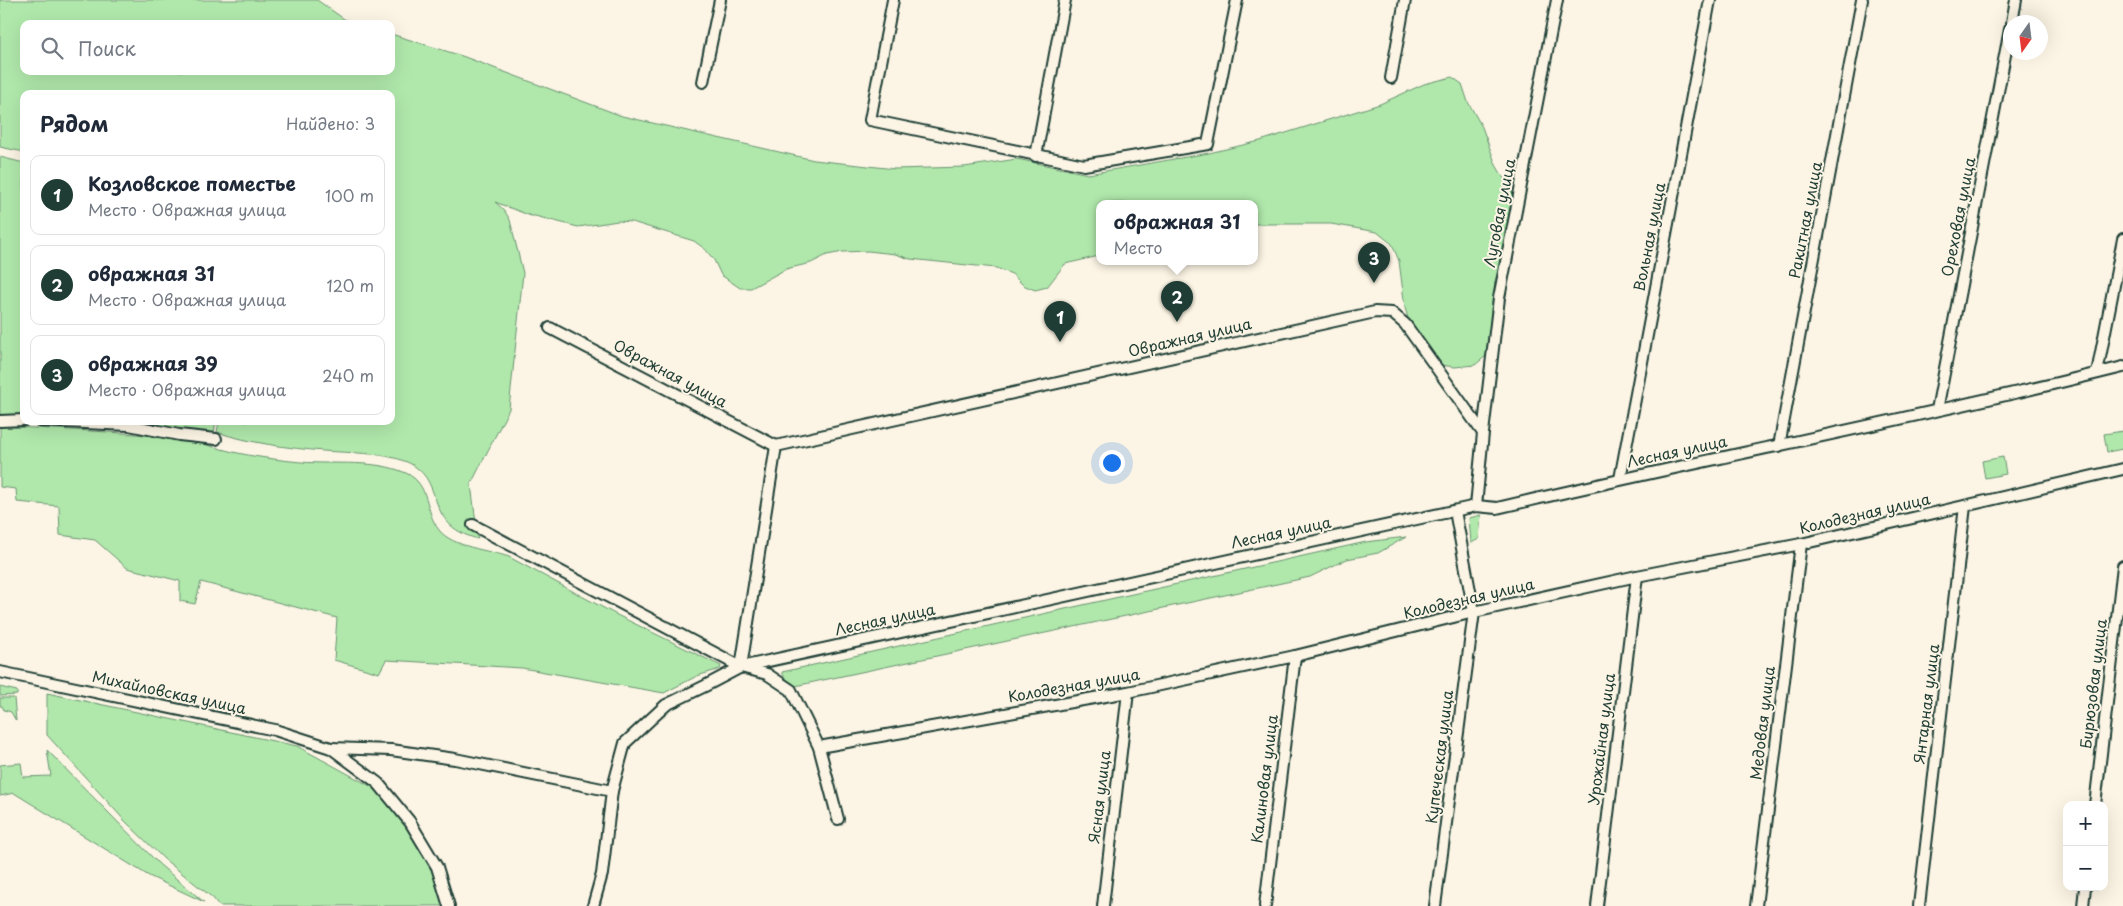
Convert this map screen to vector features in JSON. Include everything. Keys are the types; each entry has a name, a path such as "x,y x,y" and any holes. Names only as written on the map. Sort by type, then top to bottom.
{"street":[{"path":"703,82 720,0"},
{"path":"893,0 870,120 1084,165 1208,144 1237,0"},
{"path":"1036,156 1065,0"},
{"path":"1391,78 1405,0"},
{"name":"Луговая улица","path":"1483,433 1499,298 1557,0"},
{"name":"Вольная улица","path":"1620,479 1710,0"},
{"name":"Ракитная улица","path":"1779,446 1862,0"},
{"path":"2013,15 2016,0"},
{"name":"Ореховая улица","path":"1937,410 2004,60"},
{"path":"2097,373 2123,238"},
{"name":"Овражная улица","path":"550,328 776,446 1375,312 1392,313 1405,324 1483,433"},
{"name":"Лесная улица","path":"740,667 1476,506 1497,508 2123,367"},
{"path":"0,421 20,420"},
{"path":"129,425 178,435 216,439"},
{"path":"1476,506 1483,433"},
{"path":"740,667 776,446"},
{"name":"Колодезная улица","path":"819,747 1128,692 1295,656 1474,612 1637,576 1801,544 2123,469"},
{"name":"Янтарная улица","path":"1919,906 1964,506"},
{"name":"Купеческая улица","path":"1435,906 1474,612 1455,511"},
{"path":"473,525 740,667 767,674 791,690 819,747 838,819"},
{"name":"Медовая улица","path":"1756,906 1801,544"},
{"name":"Бирюзовая улица","path":"2095,801 2123,566"},
{"name":"Урожайная улица","path":"1597,906 1637,576"},
{"name":"Калиновая улица","path":"1265,906 1295,656"},
{"path":"593,906 602,874 612,791 625,742 666,705 740,667"},
{"name":"Михайловская улица","path":"0,672 275,730 331,748 391,750 455,759 612,791"},
{"name":"Ясная улица","path":"1103,906 1128,692"},
{"name":"Михайловская улица","path":"331,748 378,783 410,822 437,868 449,906"},
{"path":"2083,906 2085,891"}],"green space":[{"path":"0,0 317,0 347,20 20,20 20,75 395,75 395,35 462,56 622,116 814,160 895,169 964,167 1017,159 1088,174 1209,153 1260,141 1380,104 1424,84 1452,77 1462,84 1468,102 1482,127 1496,165 1513,194 1512,219 1495,281 1493,324 1487,355 1475,365 1455,367 1440,365 1410,325 1405,308 1399,261 1392,244 1377,232 1331,224 1258,224 1258,200 1096,200 1096,257 1065,264 1047,287 1035,290 1023,285 1012,274 996,268 910,259 895,254 868,251 827,255 811,263 786,269 751,288 740,288 721,275 714,260 705,249 694,241 632,222 618,221 578,227 531,216 495,202 504,210 510,220 523,273 509,409 471,484 478,539 460,532 449,523 441,513 427,480 419,470 407,462 387,456 310,450 269,444 217,432 218,425 395,425 395,90 20,90 20,151 0,147"},
{"path":"0,157 20,162 20,417 0,416"},
{"path":"144,425 215,425 213,439"},
{"path":"0,426 159,436 188,440 233,452 267,458 301,462 368,464 406,473 420,484 434,523 445,536 471,547 509,557 615,614 721,666 720,669 697,676 664,693 522,668 386,660 379,673 334,660 337,618 201,582 195,604 180,601 180,581 127,568 95,540 60,535 59,506 17,502 16,489 0,487"},
{"path":"2123,431 2123,449 2107,452 2104,434"},
{"path":"2003,457 2006,474 1985,478 1982,461"},
{"path":"1481,515 1479,539 1471,543 1469,518"},
{"path":"1406,537 1378,553 1347,559 1310,577 795,686 785,678 782,672 1366,542"},
{"path":"0,687 17,691 17,695 0,696"},
{"path":"47,693 297,746 374,788 404,824 433,871 443,906 219,906 213,898 164,859 125,821 47,735"},
{"path":"0,698 14,698 16,721 11,712 4,710 0,706"},
{"path":"47,750 160,865 204,902 149,876 14,793 0,796 0,765 21,763 23,777 51,776"}],"place":[{"name":"овражная 39","path":"1374,283"},
{"name":"овражная 31","path":"1177,322"},
{"name":"Козловское поместье","path":"1060,342"}]}
